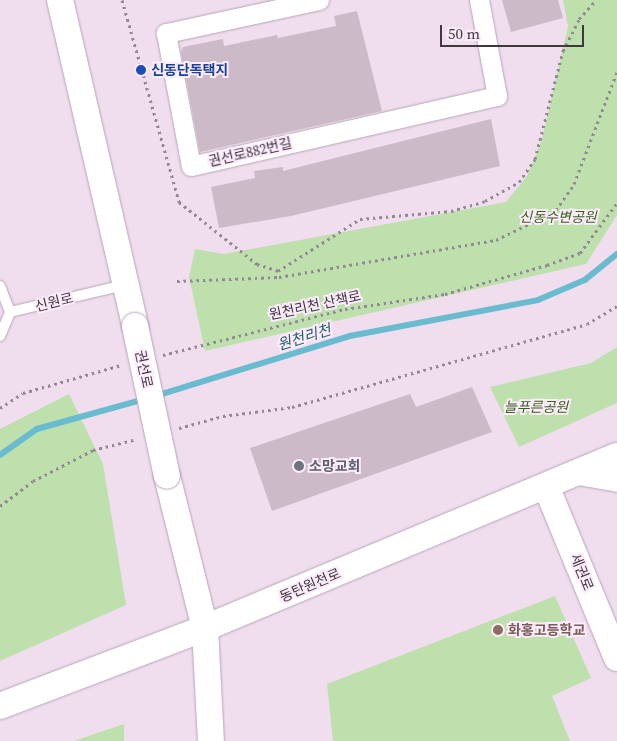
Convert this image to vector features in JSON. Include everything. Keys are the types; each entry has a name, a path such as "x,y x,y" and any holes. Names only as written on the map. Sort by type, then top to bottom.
{"street":[{"name":"권선로","path":"60,0 135,326 167,476 205,628 211,741"},
{"name":"권선로882번길","path":"319,0 166,33 191,166 497,96 479,0"},
{"path":"579,472 617,442"},
{"name":"동탄원천로","path":"0,706 205,628 617,456"},
{"path":"579,472 617,479"},
{"name":"세권로","path":"546,486 617,658"}],"lane":[{"name":"신원로","path":"10,312 125,284"},
{"path":"0,286 10,312 0,336"}],"path":[{"path":"122,0 179,202 258,264 278,271 360,219 451,211 484,201 519,182 535,159 563,51 579,19 596,0"},
{"path":"177,282 279,277 496,240 539,220 556,210 574,184 617,72"},
{"name":"원천리천 산책로","path":"157,356 345,309 453,292 547,265 580,253 617,203"},
{"path":"176,428 223,416 302,404 587,324 617,306"},
{"path":"0,408 23,392 130,363"},
{"path":"0,506 33,481 93,450 148,436"}],"green space":[{"name":"신동수변공원","path":"563,0 617,0 617,215 586,264 205,351 189,277 195,249 224,254 506,202 527,176 542,139 568,26"},
{"name":"늘푸른공원","path":"617,347 617,403 519,447 490,387 591,363"},
{"path":"69,394 103,464 126,605 0,661 0,429"},
{"name":"화홍고등학교","path":"555,596 591,678 552,696 570,741 333,741 327,684"},
{"path":"124,724 124,741 74,741"}],"building":[{"path":"502,0 558,0 563,18 511,32"},
{"path":"357,11 382,111 200,152 181,52 183,47 223,39 224,46 277,35 278,38 336,26 334,16"},
{"path":"491,119 500,166 291,216 219,228 211,187 255,178 254,171 283,167 283,171"},
{"path":"472,387 492,432 272,511 250,448 410,394 416,407"}],"waterway":[{"name":"원천리천","path":"156,396 350,336 538,300 585,280 617,254"},
{"name":"원천리천","path":"0,455 37,429 145,399"}],"place":[{"name":"신동단독택지","path":"141,70"},
{"name":"소망교회","path":"299,466"},
{"name":"화홍고등학교","path":"498,630"}]}
